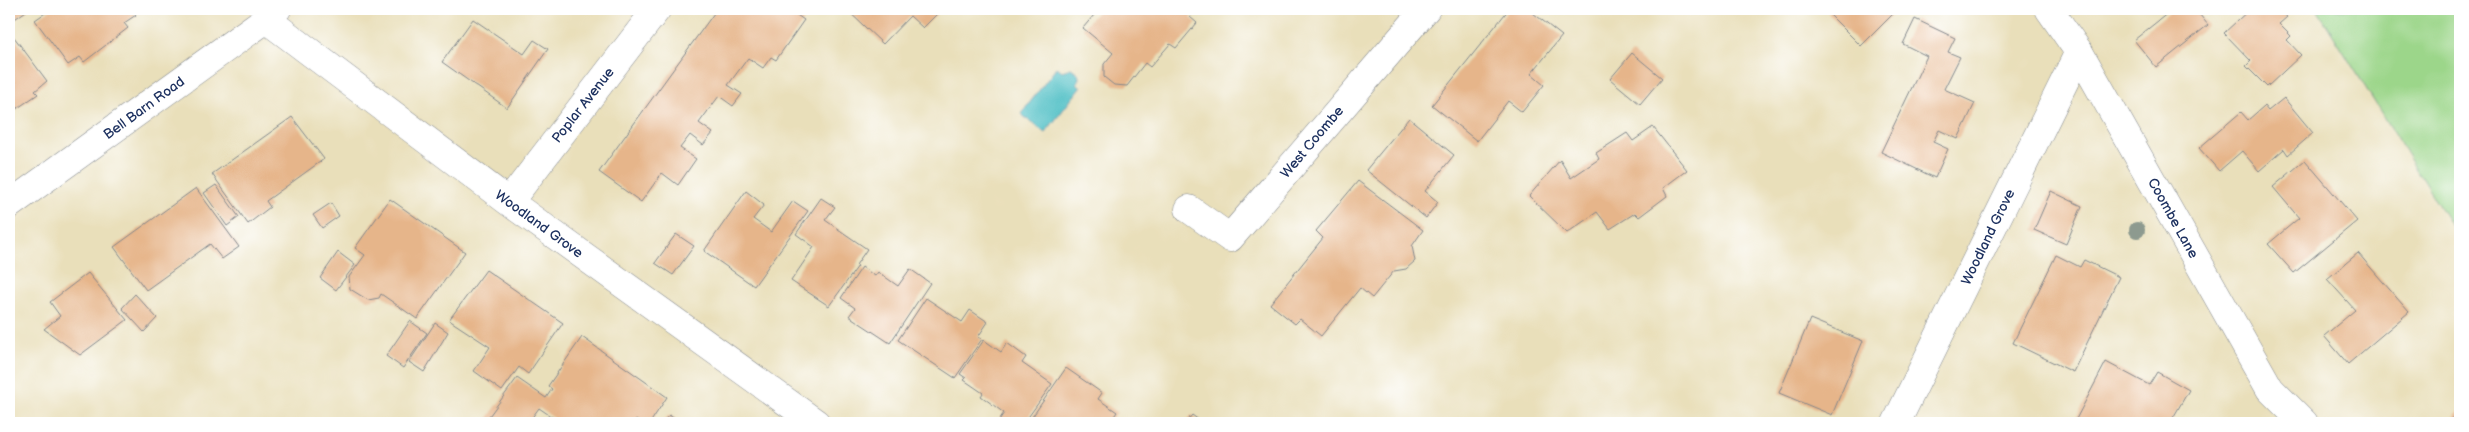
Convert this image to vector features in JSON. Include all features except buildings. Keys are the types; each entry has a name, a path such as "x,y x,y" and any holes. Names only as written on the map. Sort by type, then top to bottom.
{"street":[{"name":"Poplar Avenue","path":"509,202 657,9"},
{"name":"West Coombe","path":"1189,209 1230,238 1426,9"},
{"name":"Coombe Lane","path":"2049,9 2079,52 2270,389 2304,423"},
{"name":"Woodland Grove","path":"272,14 509,202 816,423"},
{"name":"Bell Barn Road","path":"9,205 272,14"},
{"name":"Woodland Grove","path":"1896,423 2079,52"}],"green space":[{"path":"2317,9 2460,9 2460,234 2450,224"}],"water":[{"path":"1057,67 1062,71 1071,68 1078,73 1077,83 1081,87 1045,133 1021,114"}]}
